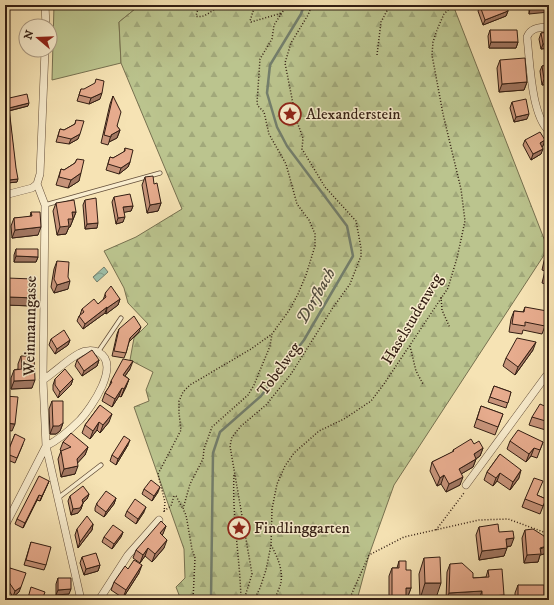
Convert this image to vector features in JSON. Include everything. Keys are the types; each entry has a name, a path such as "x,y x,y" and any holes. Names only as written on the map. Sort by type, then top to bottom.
{"street":[{"path":"45,5 46,18"},
{"path":"549,27 533,28 527,37 534,102 544,127 549,131"},
{"path":"5,195 32,188 37,184 40,174 45,58"},
{"name":"Weinmanngasse","path":"37,184 45,205 44,380 46,446 81,600"},
{"path":"5,526 46,446 55,442 80,420 92,405 103,384 108,368 105,358 98,352 90,350 81,352 44,380"},
{"path":"466,485 546,376 549,376"},
{"path":"98,600 128,555 159,520"}],"lane":[{"path":"45,205 160,173"},
{"path":"98,352 121,318"},
{"path":"58,498 101,465"}],"path":[{"path":"199,5 196,16 200,17 220,5"},
{"path":"255,5 251,14 251,22 282,13"},
{"path":"193,600 195,558 186,515 176,496 174,496 171,506 164,512 165,502 158,474 181,430 178,413 179,401 183,392 190,385 251,349 272,334 290,310 298,294 315,246 315,234 310,220 297,204 286,164 269,134 264,112 257,103 260,59 272,39 274,25 287,5"},
{"name":"Tobelweg","path":"244,600 252,574 230,446 232,437 241,426 266,405 291,374 332,309 350,284 361,256 356,221 325,187 302,148 303,138 296,119 285,63 291,43 308,15 312,5"},
{"path":"377,55 381,22 390,5"},
{"name":"Haselstudenweg","path":"254,600 260,588 271,545 272,509 277,484 285,466 294,453 319,431 344,419 371,400 384,384 448,288 457,258 465,221 461,190 443,114 432,55 436,30 444,14 453,5"},
{"path":"441,297 442,310 450,328"},
{"path":"183,509 190,484 203,459 204,449 212,427 248,395 254,385 270,346 272,334"},
{"path":"410,346 416,371 423,384"},
{"path":"234,473 235,537 240,576 240,600"},
{"path":"436,530 463,495 466,485"},
{"path":"349,600 369,555 404,536 479,520 508,519 549,534"},
{"path":"271,545 281,572 281,582 274,600"}],"green space":[{"path":"54,5 140,5 119,22 121,63 52,80 53,58 58,58 58,18 54,18"},
{"path":"140,5 453,5 548,249 394,485 369,555 357,600 181,600 176,587 185,578 184,549 134,407 149,401 146,390 153,372 130,360 134,338 148,324 128,303 124,288 104,251 136,237 182,209 121,63 119,22"}],"water":[{"path":"104,267 108,272 97,282 93,277"}],"building":[{"path":"507,5 508,11 485,20 480,6"},
{"path":"531,5 549,5 549,7 530,9"},
{"path":"490,30 517,30 518,42 491,42"},
{"path":"549,32 549,43 543,44 541,33"},
{"path":"525,58 527,82 502,84 500,60"},
{"path":"549,65 549,79 544,79 542,66"},
{"path":"96,79 104,81 102,93 91,98 79,95 81,89 95,83"},
{"path":"27,94 29,103 9,108 18,179 9,180 8,175 5,176 5,99"},
{"path":"113,96 121,112 117,126 120,130 111,135 111,137 104,135"},
{"path":"526,99 529,114 516,117 512,102"},
{"path":"76,120 84,121 80,134 71,139 58,136 60,129 64,130 75,124"},
{"path":"540,132 545,140 540,143 543,149 533,154 525,140"},
{"path":"125,148 133,150 130,162 121,168 108,164 110,157 113,158 125,151"},
{"path":"77,159 84,160 81,173 71,180 59,177 61,169 64,170 75,163"},
{"path":"153,176 154,184 157,183 161,203 150,205 145,177"},
{"path":"130,194 133,206 123,207 125,217 118,218 114,197"},
{"path":"96,198 98,223 87,224 85,200"},
{"path":"74,200 76,212 72,212 73,219 68,219 69,226 60,227 56,203"},
{"path":"31,212 40,212 41,227 15,230 14,218 32,216"},
{"path":"16,249 38,249 38,257 16,256"},
{"path":"547,253 549,253 549,276 545,275 548,263 545,262"},
{"path":"57,261 69,262 68,277 70,281 57,285 54,279"},
{"path":"7,278 33,279 33,283 35,283 35,298 9,297 6,295"},
{"path":"111,286 120,299 85,324 79,316 84,312 82,309 94,299 98,304 106,297 105,294"},
{"path":"525,307 547,311 545,326 525,322 525,326 512,324 514,311 524,312"},
{"path":"134,316 141,327 130,338 126,353 114,351 119,329"},
{"path":"64,330 70,340 57,349 51,339"},
{"path":"517,338 536,342 518,367 506,358"},
{"path":"92,350 99,360 84,371 77,360"},
{"path":"21,356 34,356 35,380 14,381 14,370 22,369"},
{"path":"123,359 133,361 123,375 129,379 124,389 122,388 115,399 105,393"},
{"path":"65,369 73,379 60,392 55,385 55,379"},
{"path":"494,386 511,392 508,403 490,397"},
{"path":"5,396 18,397 15,424 5,423"},
{"path":"52,401 63,401 63,423 59,426 53,426"},
{"path":"540,404 549,408 549,422 532,417"},
{"path":"100,405 112,414 103,425 99,422 93,431 85,425"},
{"path":"481,406 503,414 498,427 477,419"},
{"path":"518,430 543,442 540,450 534,448 529,454 510,441"},
{"path":"71,433 88,447 77,459 78,466 64,469 61,451 71,447 63,442"},
{"path":"15,434 25,439 17,458 7,454"},
{"path":"124,436 130,440 118,459 112,455"},
{"path":"471,439 474,444 479,441 483,448 474,454 476,459 459,469 463,477 449,484 444,475 440,478 432,462 454,451 453,450"},
{"path":"500,454 521,470 513,482 500,473 496,478 487,472"},
{"path":"39,476 49,481 42,496 39,495 25,523 17,519"},
{"path":"534,478 543,481 537,495 546,499 543,506 525,499"},
{"path":"151,480 160,487 154,496 144,489"},
{"path":"83,486 89,494 82,500 83,503 80,508 73,509 70,496"},
{"path":"106,491 116,498 106,512 97,505 97,503"},
{"path":"135,499 146,507 138,519 127,511"},
{"path":"87,516 93,524 80,542 77,529"},
{"path":"161,521 166,526 160,533 167,540 155,554 148,548 143,555 136,550"},
{"path":"498,524 499,532 513,531 514,538 506,539 507,548 482,551 479,527"},
{"path":"113,525 123,532 114,544 104,537"},
{"path":"533,529 544,536 547,546 540,548 541,554 527,555 525,530"},
{"path":"31,542 51,547 46,565 26,560"},
{"path":"96,553 100,565 86,569 82,557"},
{"path":"440,557 441,583 425,583 424,558"},
{"path":"134,560 142,565 126,590 114,582 125,566 128,569"},
{"path":"399,561 406,561 406,570 411,570 411,588 406,588 406,597 392,596 392,568 399,568"},
{"path":"462,563 473,573 473,578 489,577 488,570 502,569 504,595 482,597 482,591 449,593 450,564"},
{"path":"10,568 26,573 21,587 15,591 6,578"},
{"path":"58,578 71,578 71,589 58,590"},
{"path":"518,585 544,585 544,596 518,597"},
{"path":"31,587 45,592 42,600 26,600"}],"waterway":[{"name":"Dorfbach","path":"211,600 213,453 220,432 261,396 304,340 353,256 347,226 287,146 277,127 267,93 270,65 301,14 304,5"}],"place":[{"name":"Alexanderstein","path":"290,114"},
{"name":"Findlinggarten","path":"239,528"}]}
